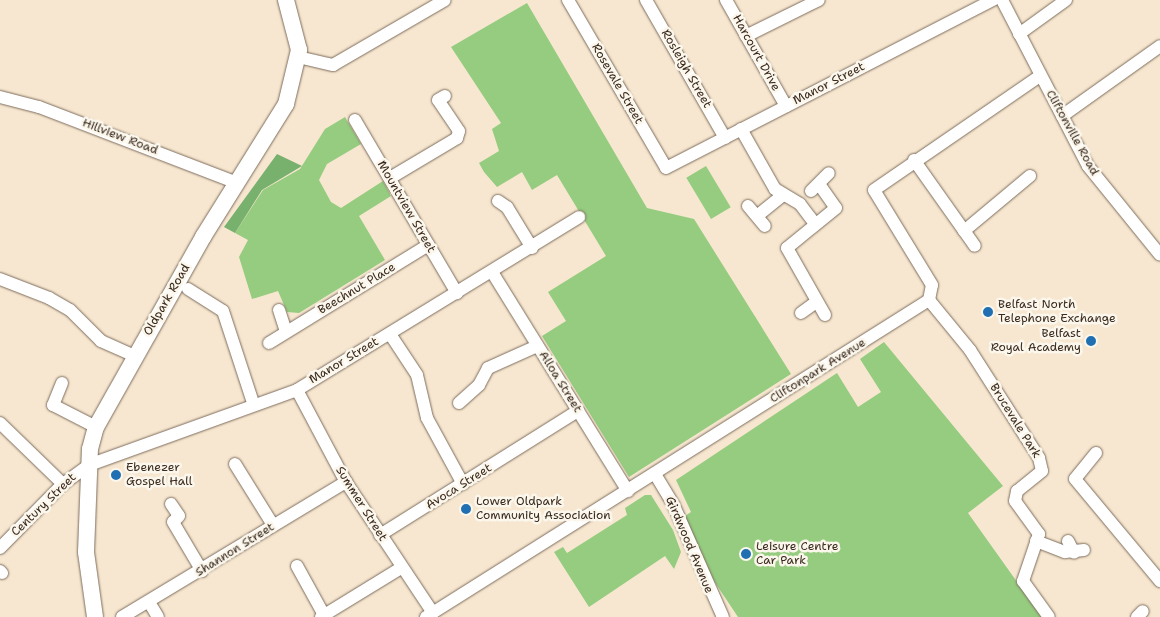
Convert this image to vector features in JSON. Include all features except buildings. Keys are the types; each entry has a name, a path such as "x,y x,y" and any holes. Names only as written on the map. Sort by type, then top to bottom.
{"main road":[{"name":"Oldpark Road","path":"95,617 86,552 89,465 96,427 134,356 286,104 298,57 286,0"}],"street":[{"name":"Rosevale Street","path":"568,0 666,168"},
{"name":"Rosleigh Street","path":"646,0 725,138"},
{"name":"Harcourt Drive","path":"726,0 786,106"},
{"path":"746,36 819,0"},
{"name":"Manor Street","path":"666,168 993,0"},
{"name":"Cliftonville Road","path":"1002,0 1088,166 1160,255"},
{"path":"1019,34 1066,0"},
{"path":"298,57 333,65 440,1"},
{"path":"1062,116 1160,46"},
{"path":"929,300 932,285 874,196 876,186 1040,76"},
{"path":"390,178 457,138 459,131 438,100 446,96"},
{"name":"Hillview Road","path":"0,97 39,107 237,183"},
{"name":"Mountview Street","path":"355,120 457,294"},
{"path":"741,129 757,160 783,195 800,204 815,224"},
{"path":"914,160 975,246"},
{"path":"825,315 787,248 836,208 815,188 829,173"},
{"path":"964,231 1030,176"},
{"path":"757,216 783,195"},
{"path":"498,201 508,207 532,248"},
{"path":"748,206 765,226"},
{"name":"Manor Street","path":"89,465 253,402 297,390 457,294 580,217"},
{"name":"Beechnut Place","path":"269,343 428,245"},
{"name":"Alloa Street","path":"492,272 628,491"},
{"path":"0,279 24,290 49,298 70,310 101,341 134,356"},
{"path":"188,289 223,311 232,323 253,402"},
{"name":"Cliftonpark Avenue","path":"430,615 929,300"},
{"name":"Brucevale Park","path":"929,300 970,350 1039,458 1039,476 1015,496 1039,534 1036,540"},
{"path":"801,313 816,302"},
{"path":"279,310 286,332"},
{"path":"390,334 417,375 427,418 463,484"},
{"path":"459,403 480,385 488,368 537,346"},
{"path":"62,383 53,405 96,427"},
{"name":"Summer Street","path":"297,390 346,482 430,615"},
{"name":"Avoca Street","path":"380,534 578,412"},
{"path":"0,422 63,484"},
{"path":"1096,453 1075,479 1160,581"},
{"path":"235,464 273,526"},
{"name":"Century Street","path":"0,548 63,484 89,465"},
{"name":"Girdwood Avenue","path":"654,474 674,506 706,586 723,617"},
{"name":"Shannon Street","path":"122,617 202,571 346,482"},
{"path":"171,504 179,516 173,522 202,571"},
{"path":"1049,617 1022,581 1036,540 1079,551 1068,541"},
{"path":"297,566 323,616 401,568"},
{"path":"149,602 158,617"}],"green space":[{"path":"527,3 647,208 694,219 791,374 629,477 542,336 566,321 548,292 606,256 557,175 532,190 522,172 497,187 484,172 479,163 499,151 492,129 501,123 451,47"},
{"path":"345,117 361,144 327,164 319,180 331,202 341,208 383,181 391,196 359,216 385,260 299,313 287,312 278,291 252,299 239,257 248,240 235,233 263,190 300,169 325,129"},
{"path":"277,154 302,166 262,190 235,233 224,227"},
{"path":"706,166 731,207 711,219 686,178"},
{"path":"884,342 1003,486 968,513 1042,617 738,617 714,581 685,516 691,512 676,480 837,373 858,407 881,392 860,359"},
{"path":"645,495 651,495 673,530 681,552 674,569 665,556 589,607 554,552 563,547 567,553 627,515 625,508"}],"place":[{"name":"Belfast North Telephone Exchange","path":"988,312"},
{"name":"Belfast Royal Academy","path":"1091,341"},
{"name":"Ebenezer Gospel Hall","path":"116,475"},
{"name":"Lower Oldpark Community Association","path":"466,509"},
{"name":"Leisure Centre Car Park","path":"746,554"}]}
